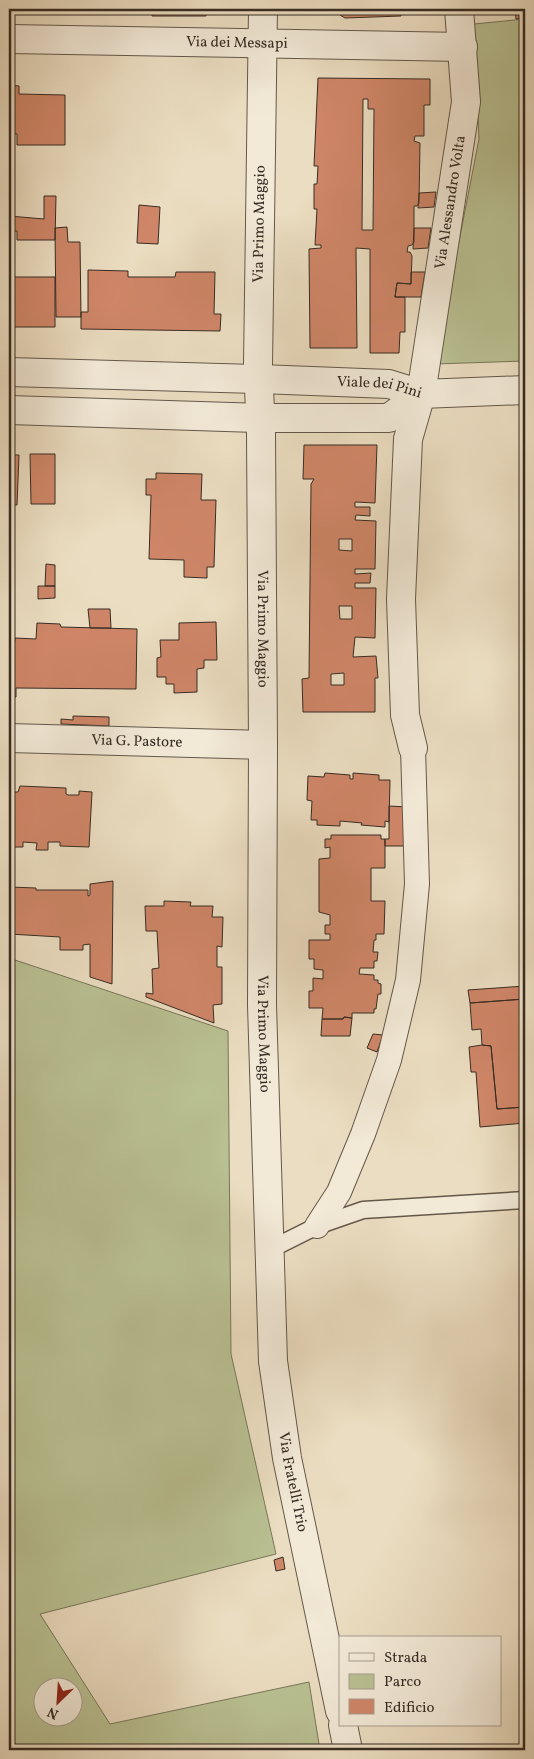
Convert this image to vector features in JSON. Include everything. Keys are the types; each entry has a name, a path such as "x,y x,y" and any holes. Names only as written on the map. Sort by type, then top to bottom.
{"street":[{"name":"Via Primo Maggio","path":"263,9 258,364 260,379 263,745 262,1005 269,1250"},
{"name":"Via Alessandro Volta","path":"414,748 405,714 401,599 408,439 421,394 466,102 459,9"},
{"name":"Via dei Messapi","path":"9,39 463,47"},
{"name":"Viale dei Pini","path":"9,372 389,384 421,394"},
{"path":"421,394 525,390"},
{"name":"Viale dei Pini","path":"9,410 260,418 389,418 421,394"},
{"name":"Via G. Pastore","path":"9,738 263,745"},
{"path":"317,1226 339,1192 363,1134 390,1060 408,980 417,884 414,748"},
{"name":"Via Fratelli Trio","path":"269,1250 273,1361 284,1439 339,1706"},
{"path":"343,1726 348,1750"}],"lane":[{"path":"269,1250 317,1226 364,1210 525,1200"}],"green space":[{"path":"525,19 525,361 435,364 479,139 474,24"},
{"path":"9,958 228,1031 231,1354 276,1554 40,1614 79,1676 32,1676 32,1726 82,1726 82,1680 110,1724 309,1682 320,1750 9,1750"}],"building":[{"path":"152,9 206,9 206,16 152,16"},
{"path":"332,9 400,9 401,16 345,18 337,11 332,11"},
{"path":"515,9 525,9 525,18 516,19"},
{"path":"318,78 430,79 430,105 424,105 424,136 415,136 414,141 420,143 419,203 417,206 414,206 414,242 408,246 407,252 410,252 412,256 411,284 397,283 395,297 405,297 405,332 400,332 399,353 370,353 370,249 356,248 357,348 310,348 309,249 321,248 321,245 315,245 317,209 314,209 314,184 317,184 318,166 314,166","holes":["363,99 368,99 368,109 374,109 373,230 362,230"]},
{"path":"9,85 19,86 19,94 65,95 65,145 17,145 17,134 9,134"},
{"path":"436,192 434,207 418,208 419,193"},
{"path":"44,196 56,196 55,240 17,240 17,231 9,231 9,216 44,219"},
{"path":"139,205 160,207 158,244 137,243"},
{"path":"67,227 68,242 80,242 81,317 56,317 55,228"},
{"path":"414,228 431,228 428,248 413,249"},
{"path":"9,241 11,241 11,262 9,262"},
{"path":"88,270 128,271 128,277 175,277 176,272 215,272 214,314 221,314 220,331 81,329 81,312 88,312"},
{"path":"411,272 425,272 421,297 395,297 397,283 411,284"},
{"path":"9,277 55,277 55,327 9,327"},
{"path":"304,445 377,445 375,503 355,502 355,507 370,507 370,516 356,515 355,520 376,521 375,569 355,569 355,574 371,573 370,583 355,583 355,588 376,588 375,638 355,637 353,657 376,656 378,678 375,678 375,712 303,712 302,679 309,678 311,484 314,479 303,479","holes":["339,539 352,539 352,551 339,550","339,606 352,606 352,619 340,619","344,673 344,685 331,685 331,674"]},
{"path":"30,454 55,454 55,504 31,504"},
{"path":"9,455 19,455 17,505 9,505"},
{"path":"156,473 202,474 201,500 216,500 214,567 207,567 207,578 184,577 184,560 149,559 151,495 146,495 146,479 156,479"},
{"path":"46,564 55,565 55,586 45,586"},
{"path":"38,586 55,586 55,598 38,599"},
{"path":"88,609 110,609 111,628 90,628"},
{"path":"216,622 217,660 204,660 204,668 197,669 197,692 174,693 174,684 166,684 166,677 157,677 157,658 161,657 160,640 179,640 179,623"},
{"path":"37,623 60,624 61,627 137,629 136,689 16,688 16,697 9,697 9,648 14,648 15,638 36,639"},
{"path":"9,633 14,634 14,648 9,648"},
{"path":"73,716 109,717 109,726 61,724 61,719 73,720"},
{"path":"325,773 350,775 350,779 353,779 353,773 379,775 379,780 390,780 389,822 385,821 385,827 340,821 340,826 317,825 317,820 311,820 312,801 307,800 308,776 324,777"},
{"path":"20,786 66,788 66,794 68,795 79,795 79,791 92,792 89,847 60,846 60,842 48,842 48,850 36,850 37,843 23,842 23,847 9,847 9,792 18,792"},
{"path":"389,806 408,807 408,846 385,846 385,839 389,839"},
{"path":"331,835 381,835 381,839 385,839 385,868 371,868 371,901 385,901 384,934 376,934 376,940 374,940 373,952 378,952 377,961 374,961 374,968 360,968 359,974 374,975 374,980 378,980 378,983 381,984 381,994 378,994 374,1013 352,1013 352,1018 344,1017 343,1019 322,1019 323,1008 309,1008 309,991 313,991 313,978 323,979 323,970 314,969 314,959 309,959 309,940 330,940 330,934 325,934 325,925 330,925 330,915 319,912 319,859 330,858 330,847 325,848 325,839 331,839"},
{"path":"113,881 112,984 90,977 90,944 83,945 83,950 60,950 60,937 9,934 9,887 36,888 36,890 88,890 88,896 90,895 90,884"},
{"path":"164,901 191,902 190,906 213,906 212,917 223,917 222,947 217,946 217,967 222,967 222,1004 213,1005 214,1023 146,997 146,993 153,994 152,969 159,968 157,931 146,931 145,906 164,906"},
{"path":"525,986 525,999 470,1003 468,990"},
{"path":"525,999 525,1107 497,1109 491,1046 482,1045 481,1029 472,1030 470,1003"},
{"path":"344,1017 352,1018 350,1036 321,1036 322,1019 343,1019"},
{"path":"373,1034 383,1035 377,1052 367,1048"},
{"path":"491,1046 497,1109 525,1107 525,1123 480,1127 476,1072 471,1072 469,1047"},
{"path":"283,1557 285,1569 276,1571 274,1560"}]}
